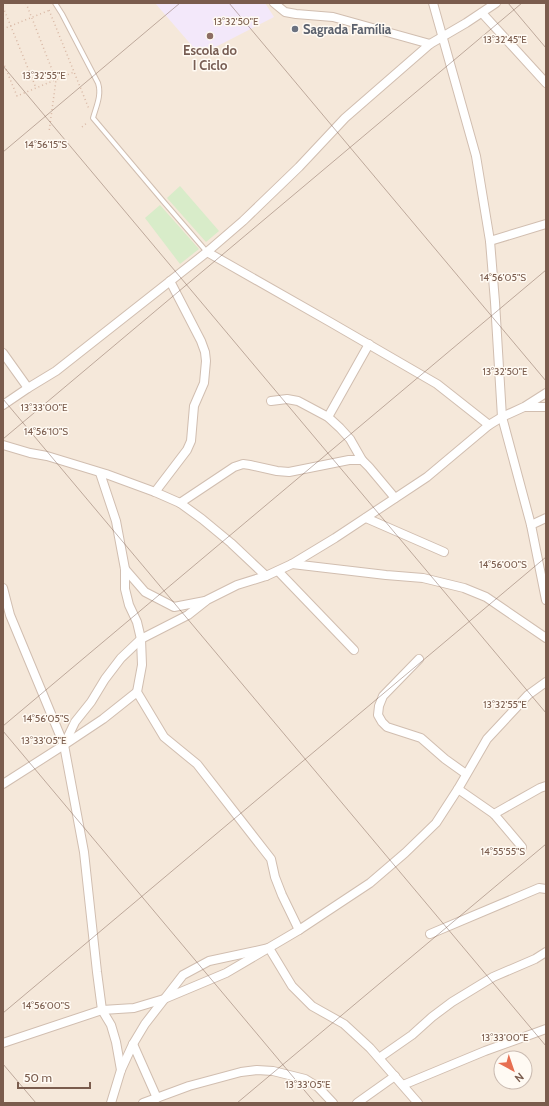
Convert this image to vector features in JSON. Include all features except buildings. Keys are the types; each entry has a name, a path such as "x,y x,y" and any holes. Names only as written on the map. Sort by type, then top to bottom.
{"street":[{"path":"274,3 285,12 334,17 430,44"},
{"path":"433,3 476,156 490,241 502,418 531,525 546,600"},
{"path":"3,405 56,371 207,252 300,167 345,118 430,44 496,3"},
{"path":"482,13 546,82"},
{"path":"490,241 546,224"},
{"path":"207,252 437,384 489,425"},
{"path":"155,492 187,450 191,441 194,410 204,383 206,361 205,352 201,341 170,281"},
{"path":"328,417 369,344"},
{"path":"3,353 28,388"},
{"path":"64,745 75,722 92,702 105,679 121,658 141,639 188,615 208,600 237,585 278,571 335,538 427,477 489,425 524,408 546,393"},
{"path":"271,401 287,399 298,400 328,417 350,439 362,460 395,498"},
{"path":"524,408 546,407"},
{"path":"3,445 30,453 47,456 100,473 155,492 180,503 231,543 266,576"},
{"path":"180,503 234,467 243,464 289,472 349,460 362,460"},
{"path":"3,784 102,719 137,692 142,665 141,639 137,622 129,605 125,589 125,569 116,521 100,473"},
{"path":"366,518 444,552"},
{"path":"531,525 546,518"},
{"path":"292,564 423,578 464,588 486,597 546,638"},
{"path":"125,569 145,592 174,607 208,600"},
{"path":"278,571 354,650"},
{"path":"3,588 10,615 64,745 84,852 102,1010 111,1025 121,1070"},
{"path":"419,659 383,696 379,706 378,715 387,727 421,738 445,759 466,774"},
{"path":"3,1043 102,1010 134,1008 164,999 226,973 299,930 370,883 405,853 436,823 487,739 528,696 546,682"},
{"path":"137,692 164,736 197,764 271,859 279,889 299,930"},
{"path":"494,814 546,786"},
{"path":"458,789 494,814 522,847"},
{"path":"430,934 539,888 546,889"},
{"path":"111,1103 121,1070 133,1044 145,1024 182,976 209,961 269,948"},
{"path":"269,948 292,986 312,1006 344,1024 370,1048 418,1103"},
{"path":"379,1058 412,1035 452,1002 493,977 535,959 546,952"},
{"path":"403,1086 485,1051 546,1029"},
{"path":"133,1044 157,1098"},
{"path":"143,1103 189,1086 241,1072 257,1070 273,1071 305,1078 318,1087 333,1103"},
{"path":"357,1103 395,1076"}],"lane":[{"path":"56,5 100,89 100,94 92,118 207,252"}],"path":[{"path":"26,3 56,80 49,132"},
{"path":"3,29 49,10 56,5"},
{"path":"3,6 36,88"},
{"path":"49,10 92,118"},
{"path":"3,62 17,96 74,72"}],"shaded area":[{"path":"3,3 546,3 546,1103 3,1103"},
{"name":"Escola do I Ciclo","path":"155,3 265,3 274,17 200,55"}],"green space":[{"path":"180,186 219,231 206,242 167,198"},
{"path":"160,205 199,249 180,264 145,218"}],"place":[{"name":"Sagrada Família","path":"295,29"},
{"name":"Escola do I Ciclo","path":"210,36"}]}
